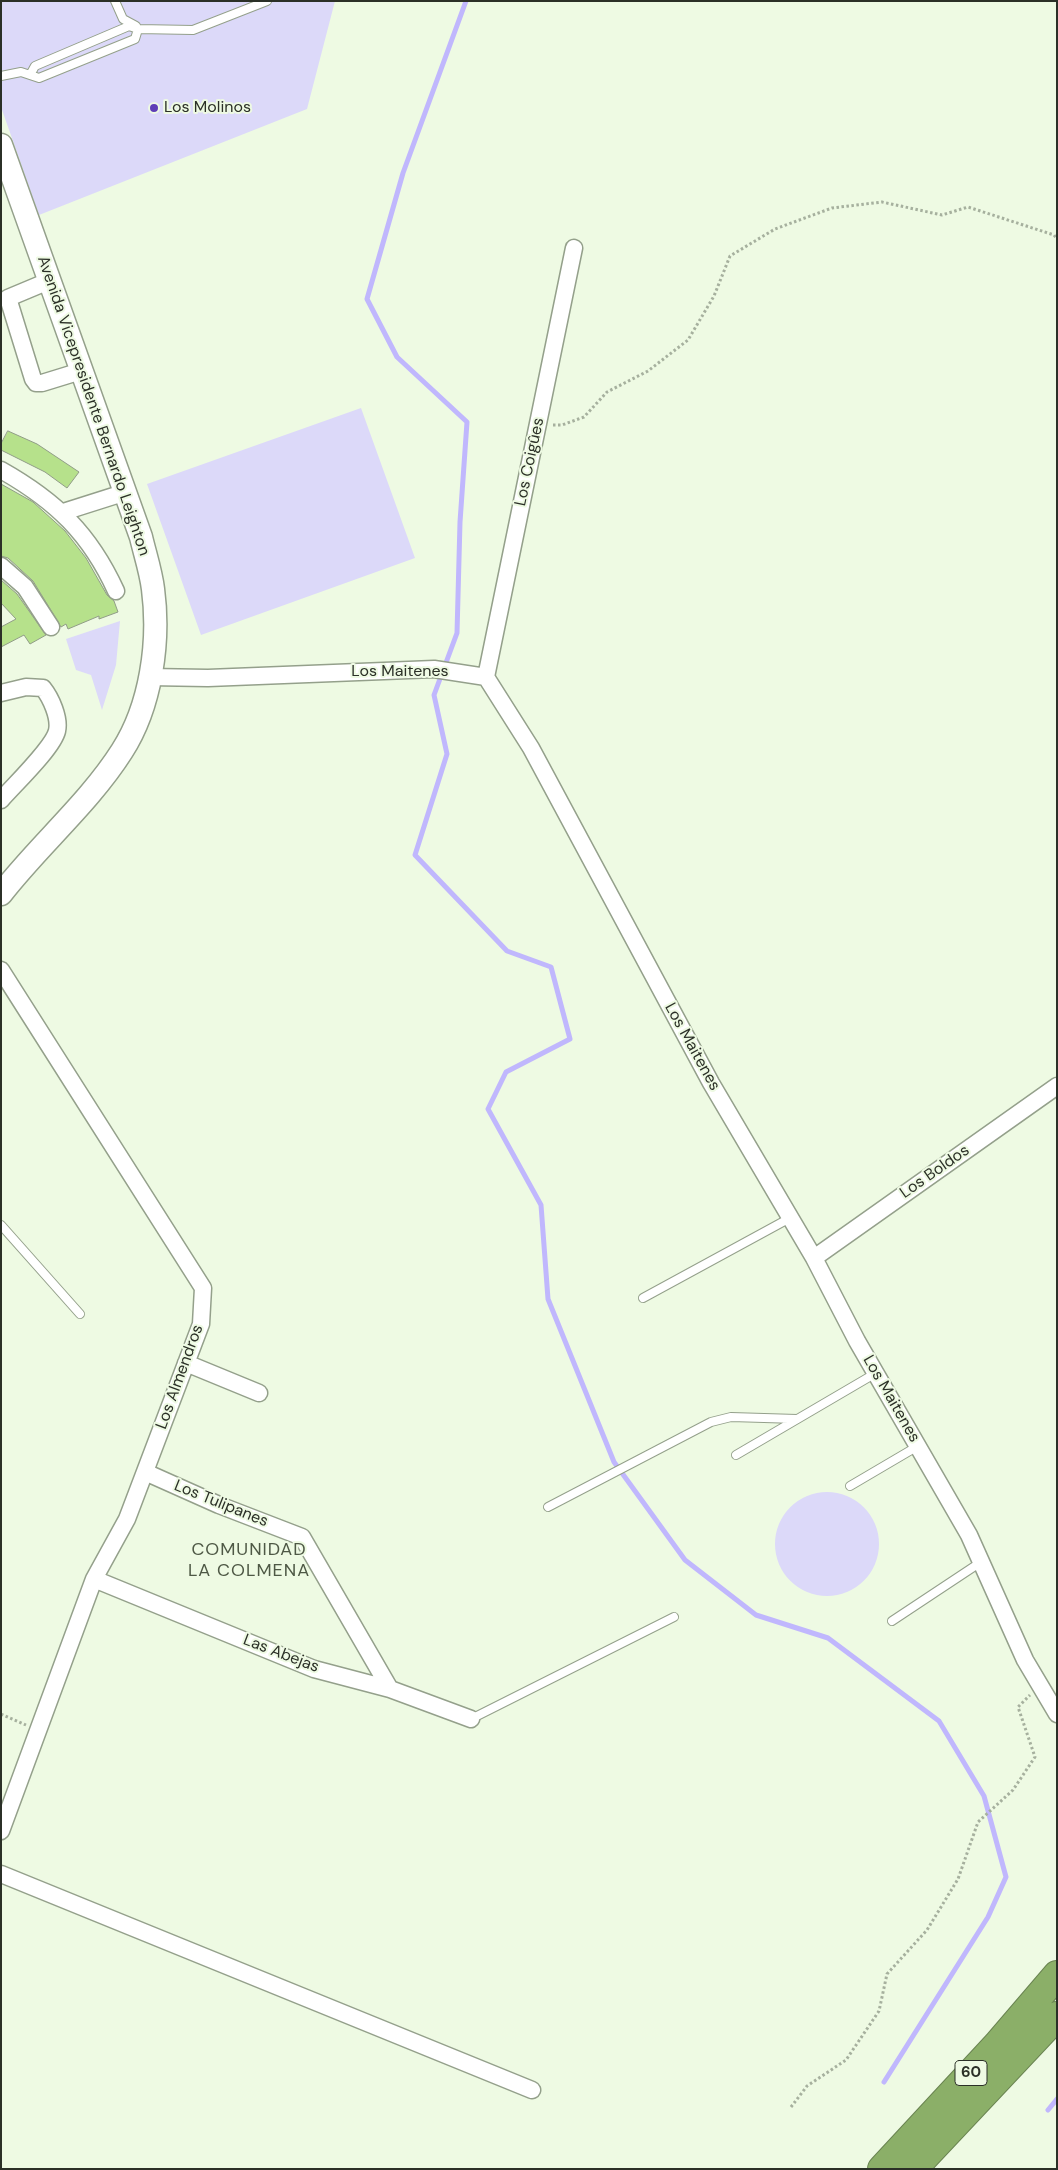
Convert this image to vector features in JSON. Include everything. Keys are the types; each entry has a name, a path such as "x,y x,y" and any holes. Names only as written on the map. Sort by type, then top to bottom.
{"highway":[{"name":"60","path":"882,2169 997,2045 1057,1975"},
{"name":"60","path":"913,2169 1057,2016"}],"main road":[{"name":"Avenida Vicepresidente Bernardo Leighton","path":"1,894 106,773 123,750 134,727 149,677 155,625 153,586 126,492 81,371 51,280 3,156"}],"street":[{"name":"Los Coigûes","path":"486,677 574,248"},
{"path":"51,280 8,298 33,379 36,383 42,383 81,371"},
{"path":"1,470 30,487 63,512 93,548 116,591"},
{"path":"63,512 126,492"},
{"path":"1,566 25,587 51,627"},
{"name":"Los Maitenes","path":"149,677 208,678 434,669 486,677 531,748 711,1083 814,1258 876,1373 969,1535 1025,1660 1040,1685 1052,1697 1057,1714"},
{"path":"1,693 26,686 43,688 48,694 58,725 57,732 45,751 1,800"},
{"name":"Los Almendros","path":"1,970 203,1288 201,1324 127,1519 94,1580 40,1731 1,1831"},
{"name":"Los Boldos","path":"814,1258 1057,1086"},
{"path":"186,1363 259,1392"},
{"name":"Los Tulipanes","path":"145,1472 219,1505 302,1536 390,1689"},
{"name":"Las Abejas","path":"94,1580 314,1669 390,1689 471,1718"},
{"path":"1,1874 532,2090"}],"lane":[{"path":"115,1 123,19 137,27 138,30"},
{"path":"30,75 35,66 129,26 138,30 193,30 267,1"},
{"path":"1,76 22,72 39,78 136,39 138,30"},
{"path":"643,1298 790,1218"},
{"path":"1,1225 80,1314"},
{"path":"736,1455 876,1373"},
{"path":"548,1507 711,1422 731,1416 797,1419"},
{"path":"850,1486 918,1446"},
{"path":"892,1621 981,1562"},
{"path":"471,1718 674,1617"}],"path":[{"path":"538,424 562,425 584,417 607,392 648,371 688,340 714,296 730,256 775,229 832,208 882,202 942,215 968,208 1054,235 1057,239"},
{"path":"791,2107 807,2086 846,2060 879,2011 886,1974 927,1930 958,1879 978,1822 1013,1790 1035,1757 1018,1707 1040,1685"},
{"path":"1,1714 40,1731"}],"shaded area":[{"name":"Los Molinos","path":"1,1 335,1 307,109 39,215 1,107"},
{"path":"361,408 415,558 201,635 147,484"},
{"path":"120,621 116,665 102,710 91,675 76,670 66,639"},
{"path":"827,1492 847,1496 864,1507 875,1524 879,1544 875,1564 864,1581 847,1592 827,1596 807,1592 790,1581 779,1564 775,1544 779,1524 790,1507 807,1496"}],"building":[{"path":"8,431 37,444 79,472 67,488 45,472 1,450 1,444"},
{"path":"1,484 33,502 65,531 86,558 107,595 114,601 118,612 99,619 99,616 68,629 66,624 61,627 33,581 8,558 1,556"},
{"path":"1,580 17,594 46,635 30,644 24,635 1,647 1,627 16,619 1,603"}],"waterway":[{"path":"466,1 403,173 367,299 397,357 467,422 460,522 457,633 434,695 447,754 415,855 507,951 551,967 570,1039 506,1072 488,1109 541,1205 548,1299 614,1462 685,1560 756,1615 828,1638 939,1721 984,1796 1006,1877 988,1917 884,2082"},
{"path":"1048,2110 1057,2099"}],"place":[{"name":"Los Molinos","path":"154,108"}],"district":[{"name":"COMUNIDAD LA COLMENA","path":"249,1560"}]}
